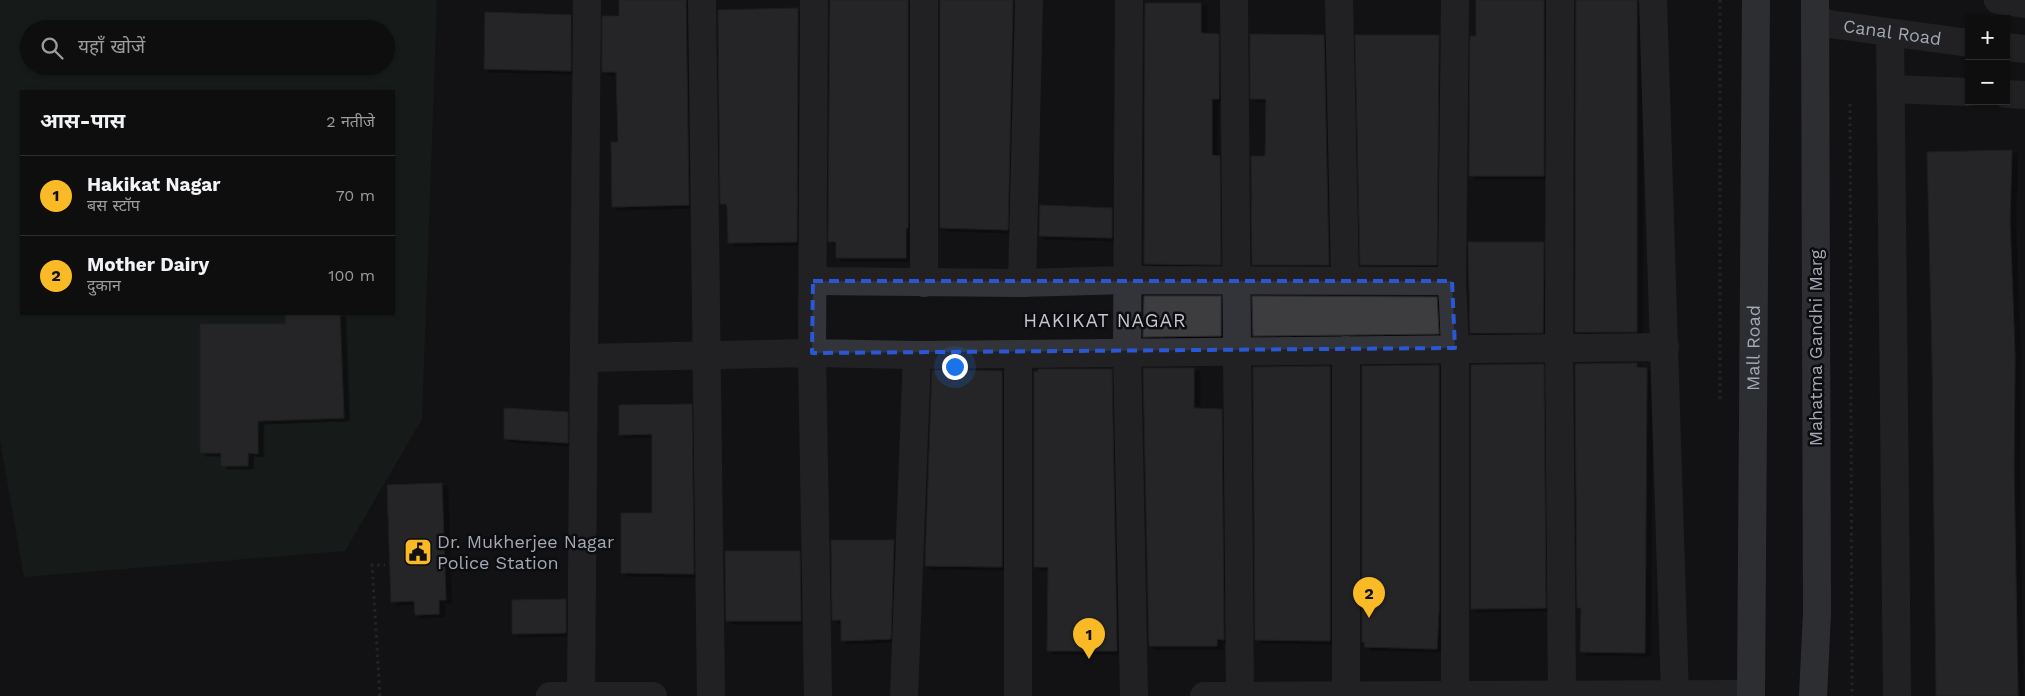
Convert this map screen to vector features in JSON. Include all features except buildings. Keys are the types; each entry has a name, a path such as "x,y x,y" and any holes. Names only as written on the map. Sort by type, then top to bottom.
{"main road":[{"name":"Mall Road","path":"1751,695 1756,0"},
{"name":"Mahatma Gandhi Marg","path":"1814,696 1817,612 1815,11"}],"street":[{"path":"581,696 586,358 587,0"},
{"path":"702,0 711,696"},
{"path":"814,0 812,353 818,696"},
{"path":"924,0 924,282"},
{"path":"1022,283 1029,0"},
{"path":"1129,0 1126,280 1134,696"},
{"path":"1234,0 1240,696"},
{"path":"1339,0 1344,280"},
{"path":"1455,0 1452,281 1455,348 1455,694"},
{"path":"1560,0 1559,348 1562,694"},
{"path":"1653,0 1675,694"},
{"path":"1998,0 2025,4"},
{"name":"Canal Road","path":"1815,11 1890,33 1965,42"},
{"path":"1890,33 1897,696"},
{"path":"2010,47 2025,49"},
{"path":"1891,89 1965,92"},
{"path":"2010,94 2025,95"},
{"path":"813,281 1022,283 1126,280 1452,281"},
{"path":"586,358 812,353 917,355 1665,347"},
{"path":"1346,350 1346,694"},
{"path":"1018,354 1018,696"},
{"path":"904,696 917,355"},
{"path":"1204,696 1346,694 1751,695"},
{"path":"550,696 653,696"}],"path":[{"path":"1850,104 1852,696"},
{"path":"380,696 372,565 385,565"}],"highlighted area":[{"path":"813,281 1452,281 1455,348 812,353"}],"shaded area":[{"path":"0,0 437,0 422,419 345,551 24,577 0,440"}],"place":[{"name":"Dr. Mukherjee Nagar Police Station","path":"418,552"},
{"name":"Mother Dairy","path":"1369,618"},
{"name":"Hakikat Nagar","path":"1089,659"}],"district":[{"name":"HAKIKAT NAGAR","path":"1105,320"}]}
